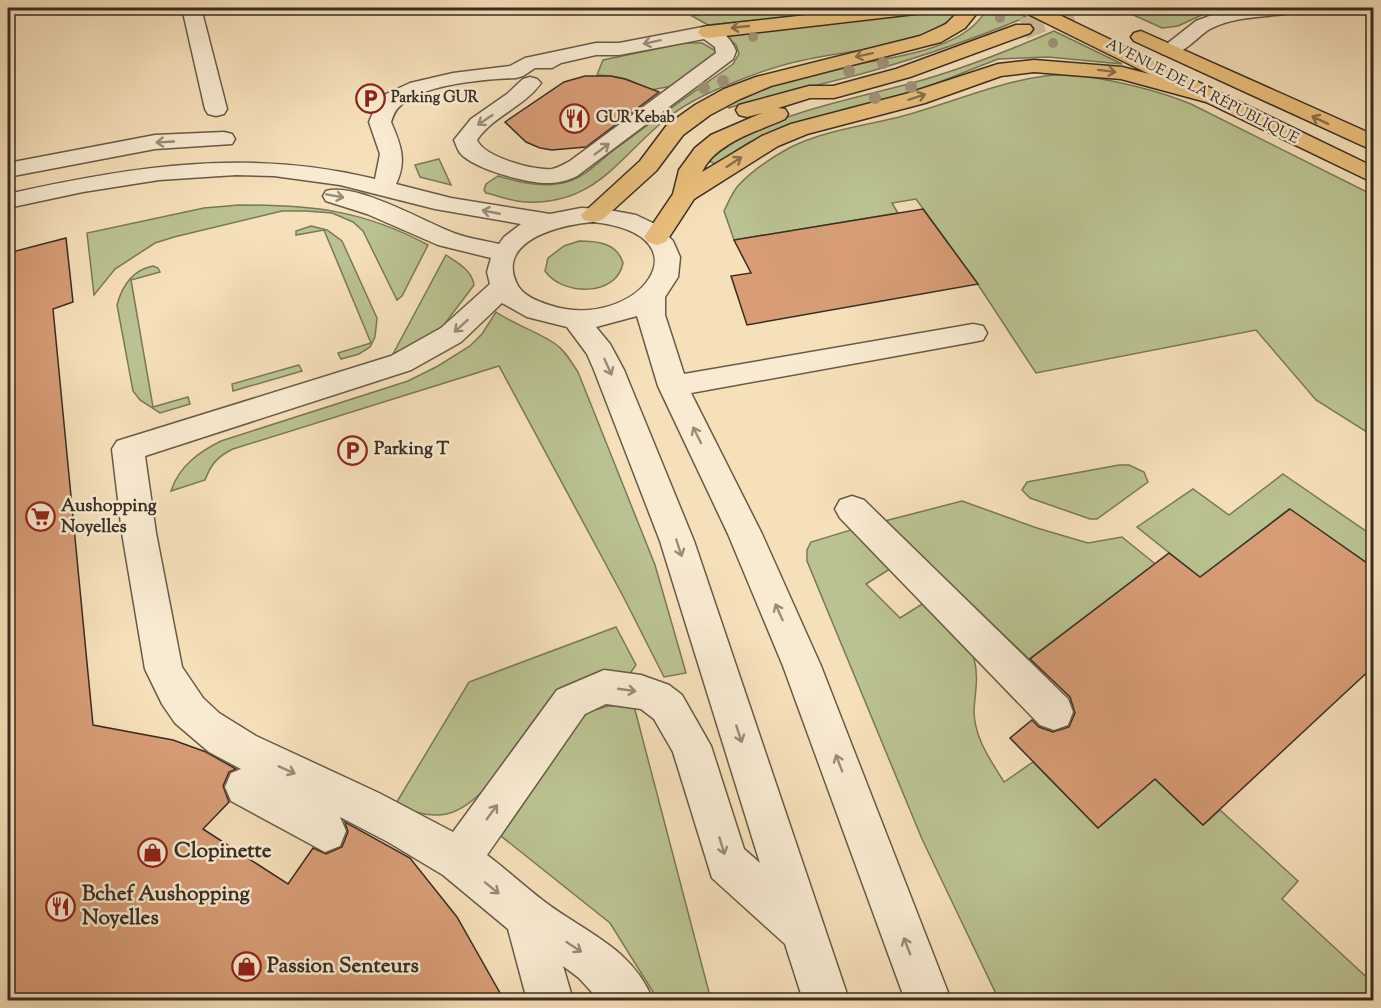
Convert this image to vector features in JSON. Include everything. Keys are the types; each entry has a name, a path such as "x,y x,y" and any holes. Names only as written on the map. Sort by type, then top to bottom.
{"main road":[{"path":"708,32 915,8"},
{"path":"649,165 674,131 701,112 740,91 807,68 942,35 968,16 971,8"},
{"name":"AVENUE DE LA RÉPUBLIQUE","path":"1031,8 1374,176"},
{"name":"AVENUE DE LA RÉPUBLIQUE","path":"1119,26 1374,144"},
{"path":"593,215 649,165 692,135 743,111 809,93 834,92 903,73 1023,29"},
{"path":"685,194 745,155 799,129 917,98 999,70 1034,66 1113,71 1147,78 1208,96"},
{"path":"657,237 685,194 691,170 703,153 718,140 771,116 816,102 834,92"}],"street":[{"path":"190,8 220,124 222,168"},
{"path":"1168,50 1203,26 1220,18 1286,8"},
{"path":"383,187 392,171 394,157 380,122 383,111 395,98 434,84 502,71 523,78 549,82 562,75 563,70 560,66 545,61 596,50 619,49 708,32 724,44 726,55 566,173 534,176 478,156 468,148 465,140 472,128 522,94 523,78"},
{"path":"8,170 155,142 220,124"},
{"path":"8,201 142,174 222,168 284,170 316,173 383,187 418,198 549,221"},
{"path":"8,217 125,191 179,186 283,187 348,199 397,217 498,266"},
{"path":"418,198 498,266 512,297 526,307 548,316 575,319 604,317 630,309 651,296 664,282 668,266 666,251 657,237 630,221 593,215 571,216 549,221 526,231 509,246 498,266 451,335 427,350 401,363 330,387 128,448 139,533 164,669 171,688 184,707 203,726 233,747 306,779 411,832 459,860 526,915 591,958 630,1000"},
{"path":"651,296 651,315 673,386 745,534 802,666 928,1000"},
{"path":"575,319 600,351 609,370 677,541 826,1000"},
{"path":"673,386 973,333"},
{"path":"852,509 1054,712"},
{"path":"459,860 571,702 604,687 641,692 655,697 668,707 691,746 727,863 804,930"},
{"path":"245,787 325,831"},
{"path":"526,915 550,1000"}],"green space":[{"path":"736,8 875,8 708,25 692,16"},
{"path":"939,8 961,8 948,21 911,39 785,64 697,99 666,119 605,176 571,196 550,201 521,202 486,193 484,190 486,184 498,176 525,183 552,185 570,181 583,174 733,64 739,54 736,45 726,36 910,14"},
{"path":"987,8 1006,8 1026,17 951,46 875,70 729,108 725,105 769,86 803,75 911,54 935,47 957,37 975,24"},
{"path":"1118,8 1250,8 1206,13 1178,26 1162,28"},
{"path":"1054,31 1122,64 1048,57 998,59 909,94 785,126 748,143 716,164 708,161 754,131 779,120 832,103 948,72"},
{"path":"685,43 702,43 716,51 714,56 672,86 646,91 630,80 597,75 603,60"},
{"path":"1071,74 1132,85 1191,104 1373,195 1373,436 1316,400 1256,330 1036,373 975,280 916,199 892,203 898,213 734,240 724,211 733,192 755,170 789,148 816,137 903,116 1007,84 1049,75"},
{"path":"439,159 451,185 420,177 415,165"},
{"path":"239,205 290,206 336,212 381,224 428,245 402,296 397,300 363,231 353,222 332,213 282,211 155,243 115,269 94,295 87,233 204,208"},
{"path":"311,226 327,230 342,241 377,318 375,337 370,347 359,354 341,359 338,353 371,343 324,230 296,235 296,231"},
{"path":"579,241 606,244 620,256 623,263 619,274 611,282 600,287 576,288 553,279 545,271 548,258 564,246"},
{"path":"446,255 467,271 474,285 443,326 423,341 396,356 393,354"},
{"path":"153,266 160,272 131,280 153,407 188,397 190,404 160,413 140,400 133,391 117,305 129,280 140,271"},
{"path":"496,312 558,346 568,356 578,372 655,565 686,673 664,677 499,366 233,449 216,461 205,480 171,491 185,467 213,445 408,381 470,346 482,334"},
{"path":"299,365 302,371 233,391 232,384"},
{"path":"1129,465 1144,472 1148,482 1097,519 1090,519 1030,498 1022,490 1027,482"},
{"path":"1283,474 1373,536 1373,568 1289,509 1215,566 1227,599 1137,527 1193,489 1229,515"},
{"path":"962,501 1037,528 1088,543 1122,537 1212,610 1204,617 1147,570 1029,659 885,521"},
{"path":"854,529 893,567 866,584 900,618 927,601 966,642 974,659 976,672 974,710 977,730 984,748 1004,782 1033,762 1098,828 1155,779 1203,825 1220,810 1298,881 1282,899 1373,983 1373,1000 999,1000 922,839 807,561 807,550 811,542"},
{"path":"616,627 636,665 626,679 457,810 436,815 410,811 395,805 469,682"},
{"path":"608,706 634,706 711,1000 658,1000 610,923 501,836 585,713"}],"building":[{"name":"GUR Kebab","path":"585,76 610,76 625,79 659,92 586,147 552,150 540,148 526,142 505,122 564,82"},
{"path":"923,209 978,284 747,325 731,276 751,273 734,240"},
{"name":"Aushopping Noyelles","path":"66,238 73,302 53,309 93,725 173,740 206,752 236,769 229,772 223,786 229,802 203,829 288,884 313,848 326,854 342,847 348,832 345,822 410,858 457,917 504,1000 8,1000 8,253"},
{"path":"1290,509 1374,568 1374,666 1203,825 1155,779 1098,828 1010,738 1032,720 1039,727 1053,732 1069,727 1075,713 1070,697 1030,659 1169,553 1200,577"}],"tunnel":[{"path":"1023,29 1079,8"}],"place":[{"name":"Parking GUR","path":"370,98"},
{"name":"GUR Kebab","path":"575,118"},
{"name":"Parking T","path":"353,450"},
{"name":"Aushopping Noyelles","path":"40,517"},
{"name":"Clopinette","path":"153,852"},
{"name":"Bchef Aushopping Noyelles","path":"61,907"},
{"name":"Passion Senteurs","path":"246,967"}]}
